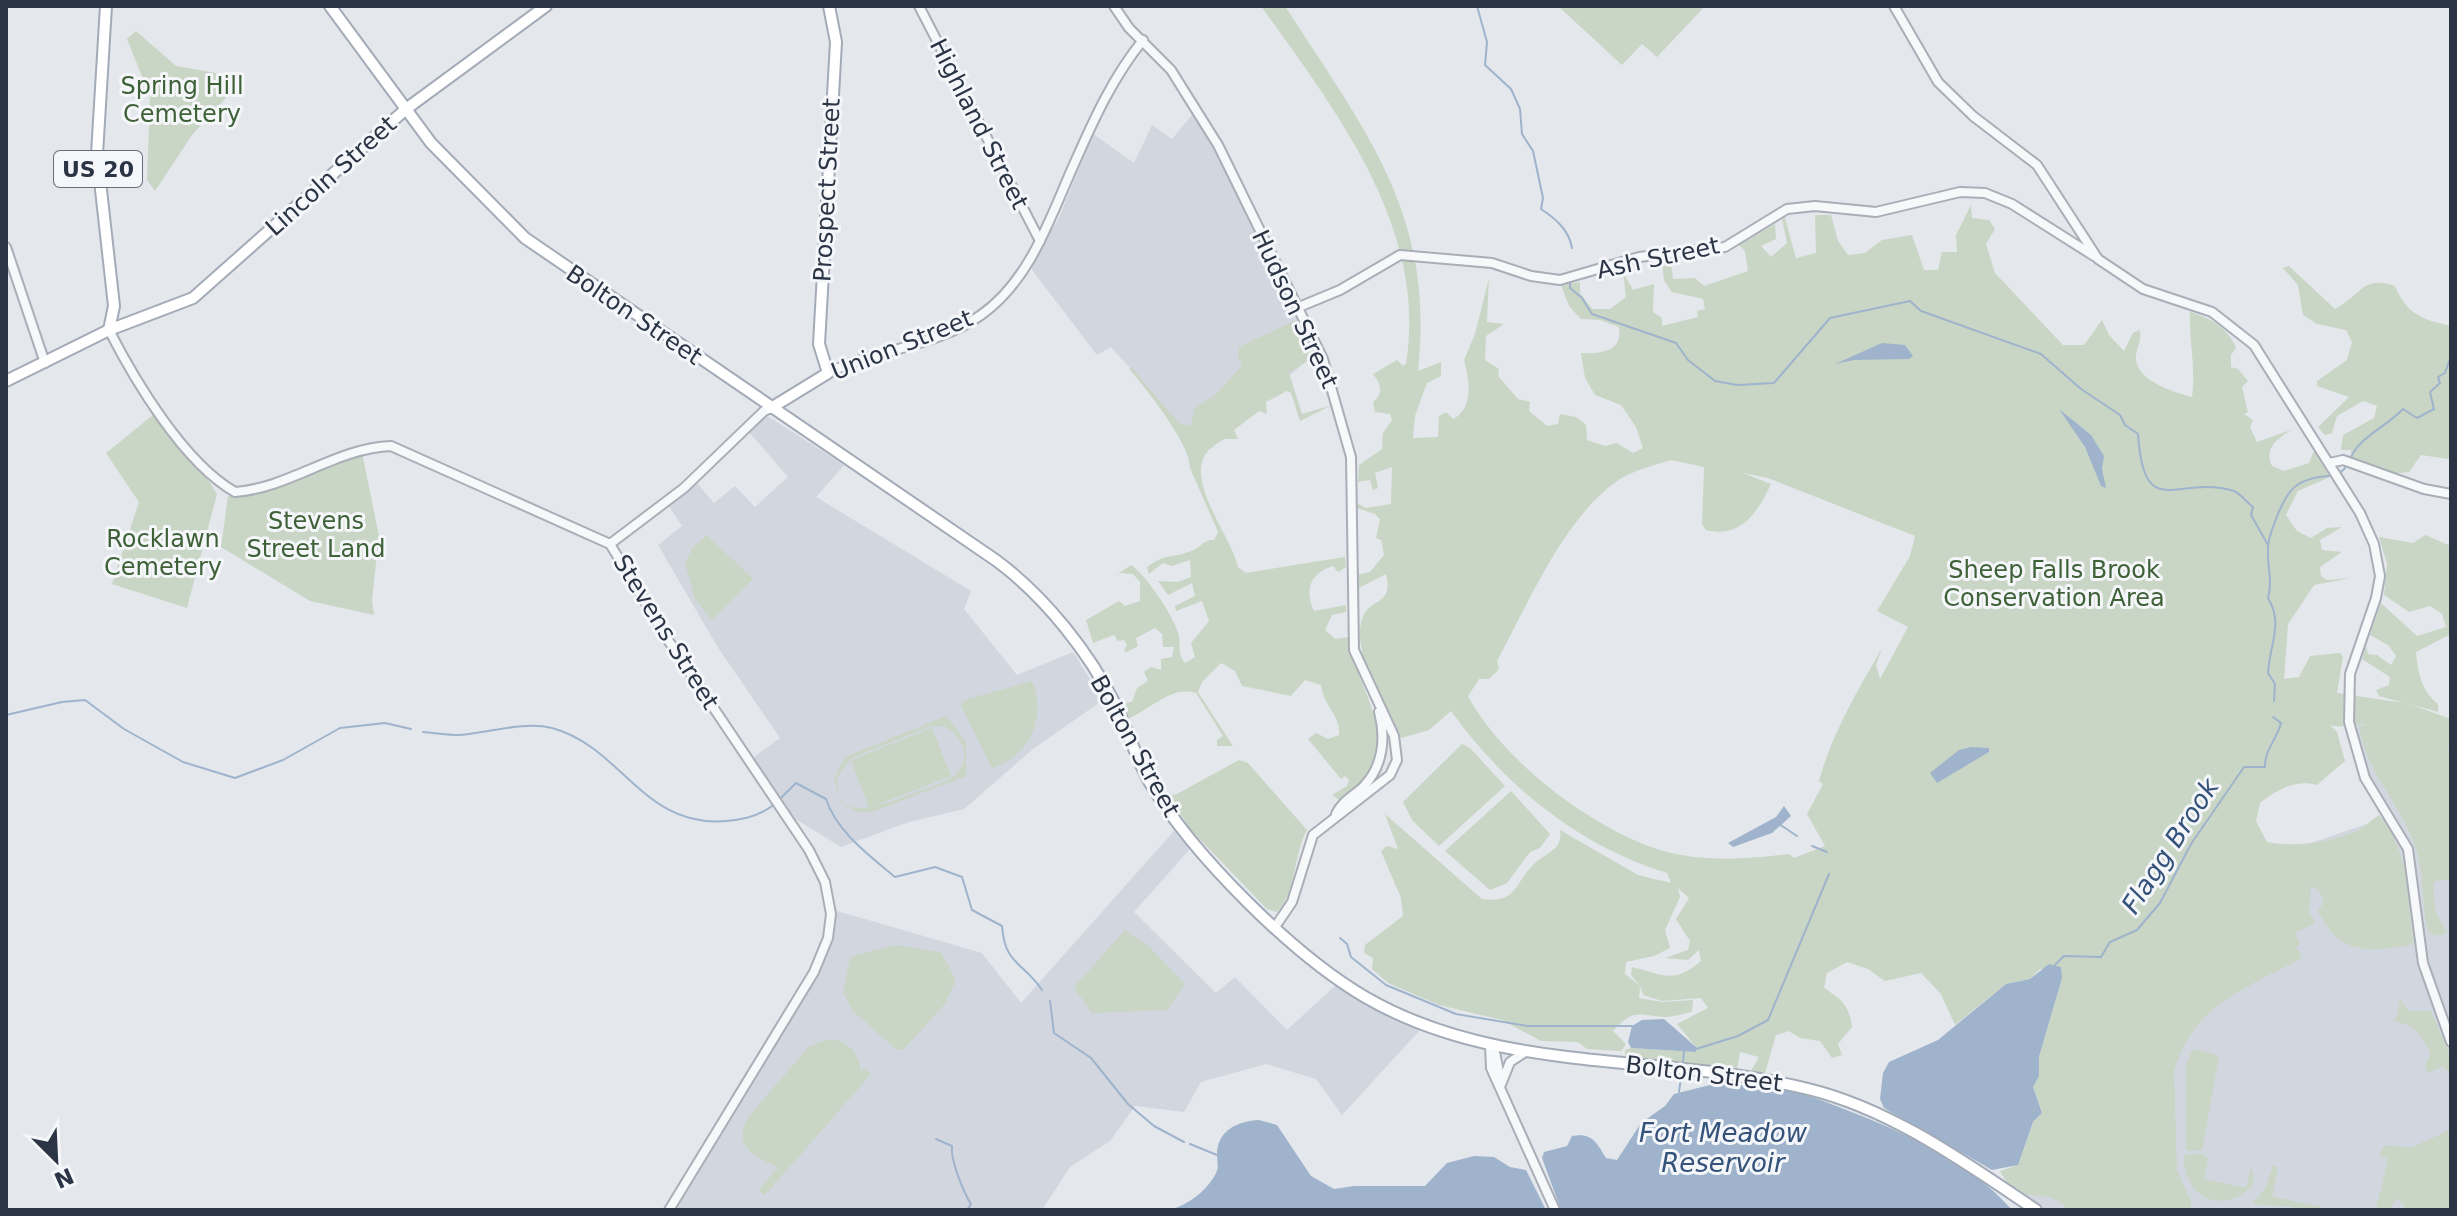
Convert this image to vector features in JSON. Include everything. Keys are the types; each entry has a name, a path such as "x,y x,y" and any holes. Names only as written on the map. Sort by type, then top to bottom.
{"main road":[{"name":"US 20","path":"106,6 97,154 115,316 109,330"},
{"name":"Bolton Street","path":"330,6 446,160 525,238 997,561 1036,597 1103,685 1148,778 1174,819 1308,958 1368,998 1435,1029 1492,1046 1753,1079 1822,1093 1898,1125 2036,1210"},
{"name":"Lincoln Street","path":"6,381 109,330 193,298 406,109 546,6"},
{"name":"Prospect Street","path":"828,373 819,344 836,42 829,6"},
{"name":"Union Street","path":"771,408 828,373"}],"street":[{"name":"Highland Street","path":"919,6 1040,241"},
{"name":"Hudson Street","path":"1114,6 1122,21 1171,70 1218,145 1328,372 1351,457 1353,640 1359,665 1394,736 1396,766 1390,775 1347,810 1336,814"},
{"path":"1894,6 1938,82 1973,116 2028,155 2053,185 2098,259"},
{"name":"Union Street","path":"828,373 863,357 933,337 981,315 1006,290 1040,241 1114,78 1143,40"},
{"name":"Ash Street","path":"1299,307 1340,290 1400,255 1492,263 1543,279 1560,280 1634,258 1725,247 1775,214 1798,207 1876,212 1960,192 1985,193 2012,204 2133,283 2212,312 2244,334 2271,368 2369,532 2380,576 2376,598 2350,674 2347,707 2352,740 2365,778 2408,849 2414,873 2423,963 2451,1042"},
{"path":"2064,236 2077,227"},
{"path":"6,247 45,363"},
{"name":"Stevens Street","path":"109,330 155,407 216,478 235,492 282,481 370,447 391,446 610,544 668,640 809,850 825,882 831,914 828,938 814,972 669,1210"},
{"name":"Union Street","path":"610,544 684,488 764,411 771,408"},
{"path":"2329,463 2343,460 2424,489 2451,494"},
{"name":"Hudson Street","path":"1275,927 1292,902 1310,841 1341,805 1364,786 1379,760 1383,730 1374,698"},
{"path":"1492,1046 1489,1064 1555,1210"},
{"path":"1500,1085 1510,1062 1525,1052"}],"shaded area":[{"path":"1193,114 1224,165 1317,351 1192,463 1165,407 1111,347 1097,355 1029,266 1058,220 1093,134 1134,163 1152,125 1172,139"},
{"path":"766,415 844,465 816,497 971,591 964,609 1017,675 1073,652 1103,700 1033,749 964,809 909,822 841,847 794,818 753,758 780,738 717,646 658,545 682,526 669,506 697,483 714,503 735,486 755,507 788,477 749,432"},
{"path":"2356,723 2451,746 2451,1210 2036,1210 2009,1192 2014,1167 2195,883 2384,818 2392,811 2376,789 2361,755"},
{"path":"1174,831 1190,849 1134,912 1216,993 1235,977 1287,1030 1336,985 1420,1030 1342,1115 1316,1079 1266,1064 1201,1082 1184,1112 1135,1106 1110,1141 1070,1167 1042,1210 673,1210 824,963 834,939 837,911 982,953 1021,1003"}],"green space":[{"name":"Sheep Falls Brook Conservation Area","path":"1261,6 1285,6 1367,135 1388,176 1404,219 1416,265 1420,315 1418,371 1441,362 1441,376 1427,383 1415,416 1413,438 1438,437 1439,416 1446,412 1453,419 1465,407 1469,384 1464,360 1475,334 1489,278 1487,322 1504,324 1486,336 1485,360 1499,369 1498,376 1518,399 1530,402 1529,411 1547,426 1558,424 1560,414 1576,417 1586,425 1587,440 1605,446 1617,443 1633,453 1643,448 1636,427 1621,405 1595,395 1585,378 1581,353 1609,350 1618,342 1619,327 1600,320 1581,319 1569,306 1561,285 1580,282 1580,293 1592,309 1610,309 1626,297 1623,272 1633,290 1654,284 1653,312 1662,318 1662,326 1698,317 1697,311 1705,309 1703,299 1672,292 1664,280 1662,262 1666,259 1671,264 1673,279 1695,278 1704,286 1748,271 1745,251 1739,245 1775,224 1776,239 1761,246 1771,257 1787,243 1782,219 1785,218 1796,258 1816,253 1815,215 1831,215 1838,241 1848,255 1865,253 1882,240 1912,235 1924,270 1938,270 1942,252 1957,252 1956,235 1971,205 1972,218 1989,220 1995,229 1986,244 1995,273 2063,345 2084,345 2102,320 2109,335 2124,351 2133,333 2140,330 2136,360 2143,374 2158,385 2192,397 2190,312 2204,317 2223,329 2236,348 2231,355 2231,367 2238,369 2248,381 2242,387 2248,412 2244,414 2253,420 2250,427 2257,442 2291,430 2271,449 2272,466 2284,471 2309,463 2314,451 2330,477 2298,491 2286,515 2297,531 2311,538 2327,528 2342,527 2320,540 2322,550 2342,552 2320,567 2321,576 2327,580 2351,578 2314,585 2288,624 2284,679 2299,677 2310,656 2340,653 2343,656 2337,693 2404,703 2379,696 2376,690 2389,685 2390,677 2362,659 2366,645 2368,654 2377,655 2391,665 2396,656 2388,645 2370,635 2381,603 2417,636 2446,627 2442,614 2430,606 2409,612 2384,595 2387,564 2379,537 2413,543 2425,535 2451,546 2451,634 2416,652 2421,681 2438,704 2438,712 2409,704 2451,719 2451,746 2446,745 2451,749 2451,880 2434,881 2437,914 2448,931 2441,936 2429,934 2415,846 2402,816 2370,761 2359,727 2366,725 2330,725 2337,732 2345,761 2317,785 2301,783 2266,798 2260,803 2256,821 2267,842 2302,844 2348,834 2379,815 2402,860 2414,944 2371,949 2347,944 2326,926 2318,911 2324,901 2320,892 2311,885 2309,911 2315,923 2295,933 2300,944 2296,947 2302,958 2224,1001 2193,1030 2182,1049 2174,1072 2177,1171 2191,1201 2191,1210 2067,1210 2052,1198 2016,1190 2000,1171 2018,1165 2033,1122 2042,1113 2033,1087 2039,1076 2039,1057 2062,978 2040,969 2030,979 2006,984 1955,1025 1941,994 1921,973 1885,981 1868,969 1847,962 1827,973 1824,988 1844,1004 1851,1020 1852,1027 1838,1044 1842,1055 1832,1058 1820,1041 1800,1038 1789,1031 1776,1035 1765,1073 1751,1071 1759,1057 1740,1052 1737,1069 1625,1056 1625,1050 1631,1048 1696,1052 1696,1047 1677,1024 1708,1008 1701,998 1662,1001 1643,995 1640,986 1639,998 1662,1002 1693,1000 1692,1012 1669,1017 1632,1016 1613,1031 1626,1044 1621,1051 1587,1049 1578,1042 1541,1041 1502,1020 1439,1005 1388,983 1372,969 1373,958 1364,953 1365,945 1403,916 1401,898 1381,851 1387,846 1398,849 1385,814 1482,899 1494,900 1509,895 1528,870 1557,846 1560,830 1638,875 1671,883 1667,873 1604,847 1546,810 1495,764 1451,711 1429,730 1401,738 1379,696 1361,648 1360,633 1365,612 1384,597 1388,585 1386,574 1357,589 1357,575 1370,572 1384,555 1381,540 1376,538 1380,519 1357,508 1357,503 1366,508 1391,504 1392,467 1375,473 1378,488 1373,490 1370,480 1358,482 1359,465 1382,449 1383,433 1392,420 1390,414 1375,412 1373,402 1379,396 1380,389 1373,374 1397,360 1403,366 1406,364 1409,314 1403,265 1389,218 1370,173 1318,87","holes":["1671,460 1704,467 1702,524 1706,530 1718,532 1739,527 1760,504 1771,484 1743,473 1768,478 1915,536 1910,556 1877,611 1908,627 1880,679 1876,665 1882,648 1831,746 1819,781 1823,784 1807,814 1825,846 1794,858 1789,854 1728,859 1682,855 1640,843 1611,829 1527,769 1483,721 1468,696 1479,679 1489,679 1499,669 1497,661 1535,588 1582,515 1620,479","1678,888 1689,898 1676,919 1690,941 1688,950 1665,958 1688,960 1699,950 1701,961 1683,973 1668,976 1632,967 1631,975 1640,986 1625,974 1626,962 1654,956 1670,948 1665,930 1680,897"]},
{"path":"1558,6 1705,6 1657,57 1642,44 1622,65"},
{"name":"Spring Hill Cemetery","path":"136,31 176,66 244,78 192,135 155,191 147,180 150,96 127,39"},
{"path":"2289,266 2335,309 2363,288 2384,283 2395,286 2410,310 2451,326 2449,459 2421,455 2409,472 2392,474 2352,460 2351,450 2341,450 2343,435 2374,418 2377,406 2363,401 2337,416 2332,433 2325,435 2318,427 2349,397 2317,386 2317,381 2347,360 2352,342 2346,330 2317,324 2303,315 2298,285 2283,268"},
{"path":"1296,320 1317,355 1289,373 1302,414 1332,405 1300,421 1291,393 1287,391 1266,402 1267,414 1259,411 1234,430 1238,439 1224,439 1207,452 1201,467 1202,481 1238,567 1246,573 1345,557 1346,567 1338,572 1333,566 1314,578 1310,589 1311,603 1314,611 1346,605 1346,612 1332,615 1325,630 1335,639 1348,637 1376,723 1378,743 1374,762 1362,781 1339,800 1332,795 1347,786 1349,780 1345,776 1341,779 1308,739 1316,733 1328,739 1339,735 1337,722 1321,685 1305,680 1291,696 1242,686 1235,671 1221,663 1202,682 1198,692 1233,746 1217,746 1217,740 1223,736 1196,693 1178,692 1129,718 1123,703 1132,702 1137,688 1148,681 1144,672 1151,667 1161,670 1161,659 1172,657 1174,647 1163,647 1162,634 1155,628 1136,638 1138,646 1127,652 1124,651 1127,645 1124,640 1118,641 1114,635 1093,643 1086,620 1119,601 1125,606 1140,601 1140,582 1133,574 1120,573 1112,578 1131,565 1151,586 1171,616 1185,663 1195,657 1191,643 1209,621 1202,601 1176,611 1175,606 1195,596 1192,583 1168,595 1158,581 1178,582 1191,577 1190,560 1172,566 1163,563 1149,574 1147,567 1160,559 1185,553 1214,540 1218,532 1183,446 1166,417 1129,369 1131,367 1179,423 1191,426 1194,409 1215,395 1242,366 1238,358 1239,347"},
{"name":"Rocklawn Cemetery","path":"153,415 197,463 217,494 187,608 112,584 139,502 106,453"},
{"name":"Stevens Street Land","path":"362,453 379,536 372,600 374,615 310,601 221,547 228,496 264,491"},
{"path":"707,535 753,579 712,620 695,599 685,563 692,548"},
{"path":"1032,681 1037,708 1032,734 1016,754 992,768 961,705 964,700"},
{"path":"946,716 966,742 966,776 872,812 858,812 842,803 834,780 845,757","holes":["942,726 960,741 965,755 964,763 954,776 877,806 853,807 844,802 839,792 838,776 851,758 929,727"]},
{"path":"932,728 951,776 869,808 851,760"},
{"path":"1462,744 1470,748 1505,786 1439,846 1412,820 1403,802"},
{"path":"1239,760 1248,763 1307,830 1292,884 1277,912 1267,909 1189,828 1168,794 1175,795"},
{"path":"1511,791 1550,834 1540,848 1530,852 1507,883 1490,890 1445,851"},
{"path":"1125,930 1148,946 1185,984 1167,1010 1091,1013 1074,987"},
{"path":"895,945 941,952 956,980 944,1005 904,1049 897,1050 852,1010 843,992 850,957"},
{"path":"2400,1000 2409,1011 2431,1011 2451,1057 2451,1076 2443,1066 2428,1073 2425,1067 2430,1054 2425,1042 2413,1029 2395,1022"},
{"path":"830,1039 848,1046 856,1054 861,1072 865,1068 871,1074 765,1195 759,1190 778,1167 750,1152 743,1139 746,1120 809,1046"},
{"path":"2192,1051 2219,1056 2202,1150 2186,1151 2186,1065"},
{"path":"2451,1129 2451,1210 2407,1210 2398,1198 2389,1210 2376,1210 2388,1159 2380,1156 2382,1148 2387,1145 2411,1148"},
{"path":"2202,1154 2208,1158 2204,1179 2246,1188 2251,1169 2253,1185 2230,1200 2207,1198 2190,1183 2185,1170 2184,1155"},
{"path":"2273,1165 2278,1167 2272,1196 2333,1210 2252,1204 2266,1187"}],"water":[{"path":"1882,343 1905,345 1913,356 1909,359 1854,360 1835,364"},
{"path":"2059,409 2091,435 2104,456 2102,469 2106,488 2101,486 2085,447"},
{"path":"1989,748 1989,752 1937,783 1930,773 1959,750"},
{"path":"1784,806 1791,816 1772,833 1733,847 1728,843 1776,817"},
{"path":"2049,964 2061,967 2062,978 2039,1057 2039,1076 2033,1087 2042,1113 2033,1122 2018,1165 1992,1170 1884,1108 1880,1099 1883,1073 1889,1062 1938,1040 2006,984 2030,979"},
{"path":"1664,1019 1696,1047 1696,1052 1631,1048 1628,1042 1632,1026 1642,1020"},
{"name":"Fort Meadow Reservoir","path":"1734,1084 1803,1094 1892,1129 1945,1156 1993,1190 2012,1210 1561,1210 1542,1158 1544,1152 1567,1146 1572,1136 1579,1135 1597,1143 1606,1158 1617,1160 1641,1123 1665,1106 1674,1094 1710,1085"},
{"path":"1259,1120 1277,1125 1311,1176 1334,1189 1425,1186 1447,1163 1474,1156 1494,1157 1510,1167 1526,1170 1546,1210 1168,1210 1189,1201 1212,1179 1217,1169 1218,1146 1230,1128"}],"waterway":[{"path":"1477,6 1487,42 1485,65 1511,89 1520,109 1522,134 1533,151 1543,198 1541,209 1561,226 1572,248"},
{"path":"1570,282 1570,288 1582,298 1592,314 1676,343 1688,360 1715,381 1737,385 1774,383 1830,318 1910,301 1921,311 2041,354 2081,389 2120,415 2125,425 2138,434 2141,462 2147,478 2156,487 2166,490 2213,487 2234,491 2253,507 2251,515 2268,545"},
{"name":"Flagg Brook","path":"2351,457 2367,437 2403,409 2417,418 2434,409 2430,392 2440,383 2438,377 2445,373 2451,356"},
{"name":"Flagg Brook","path":"2341,472 2345,468"},
{"name":"Flagg Brook","path":"2274,701 2275,684 2268,673 2275,626 2273,608 2268,598 2269,537 2284,500 2294,487 2308,479 2329,476"},
{"path":"6,715 85,700 124,729 183,762 235,778 283,760 340,728 385,723 411,729"},
{"name":"Flagg Brook","path":"2055,965 2064,956 2101,957 2110,942 2137,930 2160,903 2191,844 2244,767 2265,767 2281,723 2273,717"},
{"path":"423,732 460,735 518,727 552,728 576,738 597,752 653,800 674,812 698,820 726,821 750,817 772,806"},
{"path":"781,798 796,783 826,799 837,822 865,852 895,877 935,867 962,877 972,910 1002,926 1011,956 1042,990"},
{"path":"1779,824 1797,836"},
{"path":"1812,846 1827,852"},
{"path":"1696,1049 1738,1036 1768,1020 1829,874"},
{"path":"1340,938 1347,944 1351,957 1386,985 1456,1014 1527,1026 1632,1026"},
{"path":"1050,1001 1054,1033 1091,1058 1128,1104 1154,1126 1184,1142"},
{"path":"1683,1062 1684,1051"},
{"path":"1679,1092 1681,1077"},
{"path":"936,1139 952,1146 955,1168 971,1204 967,1210"},
{"path":"1190,1144 1217,1155"}]}
